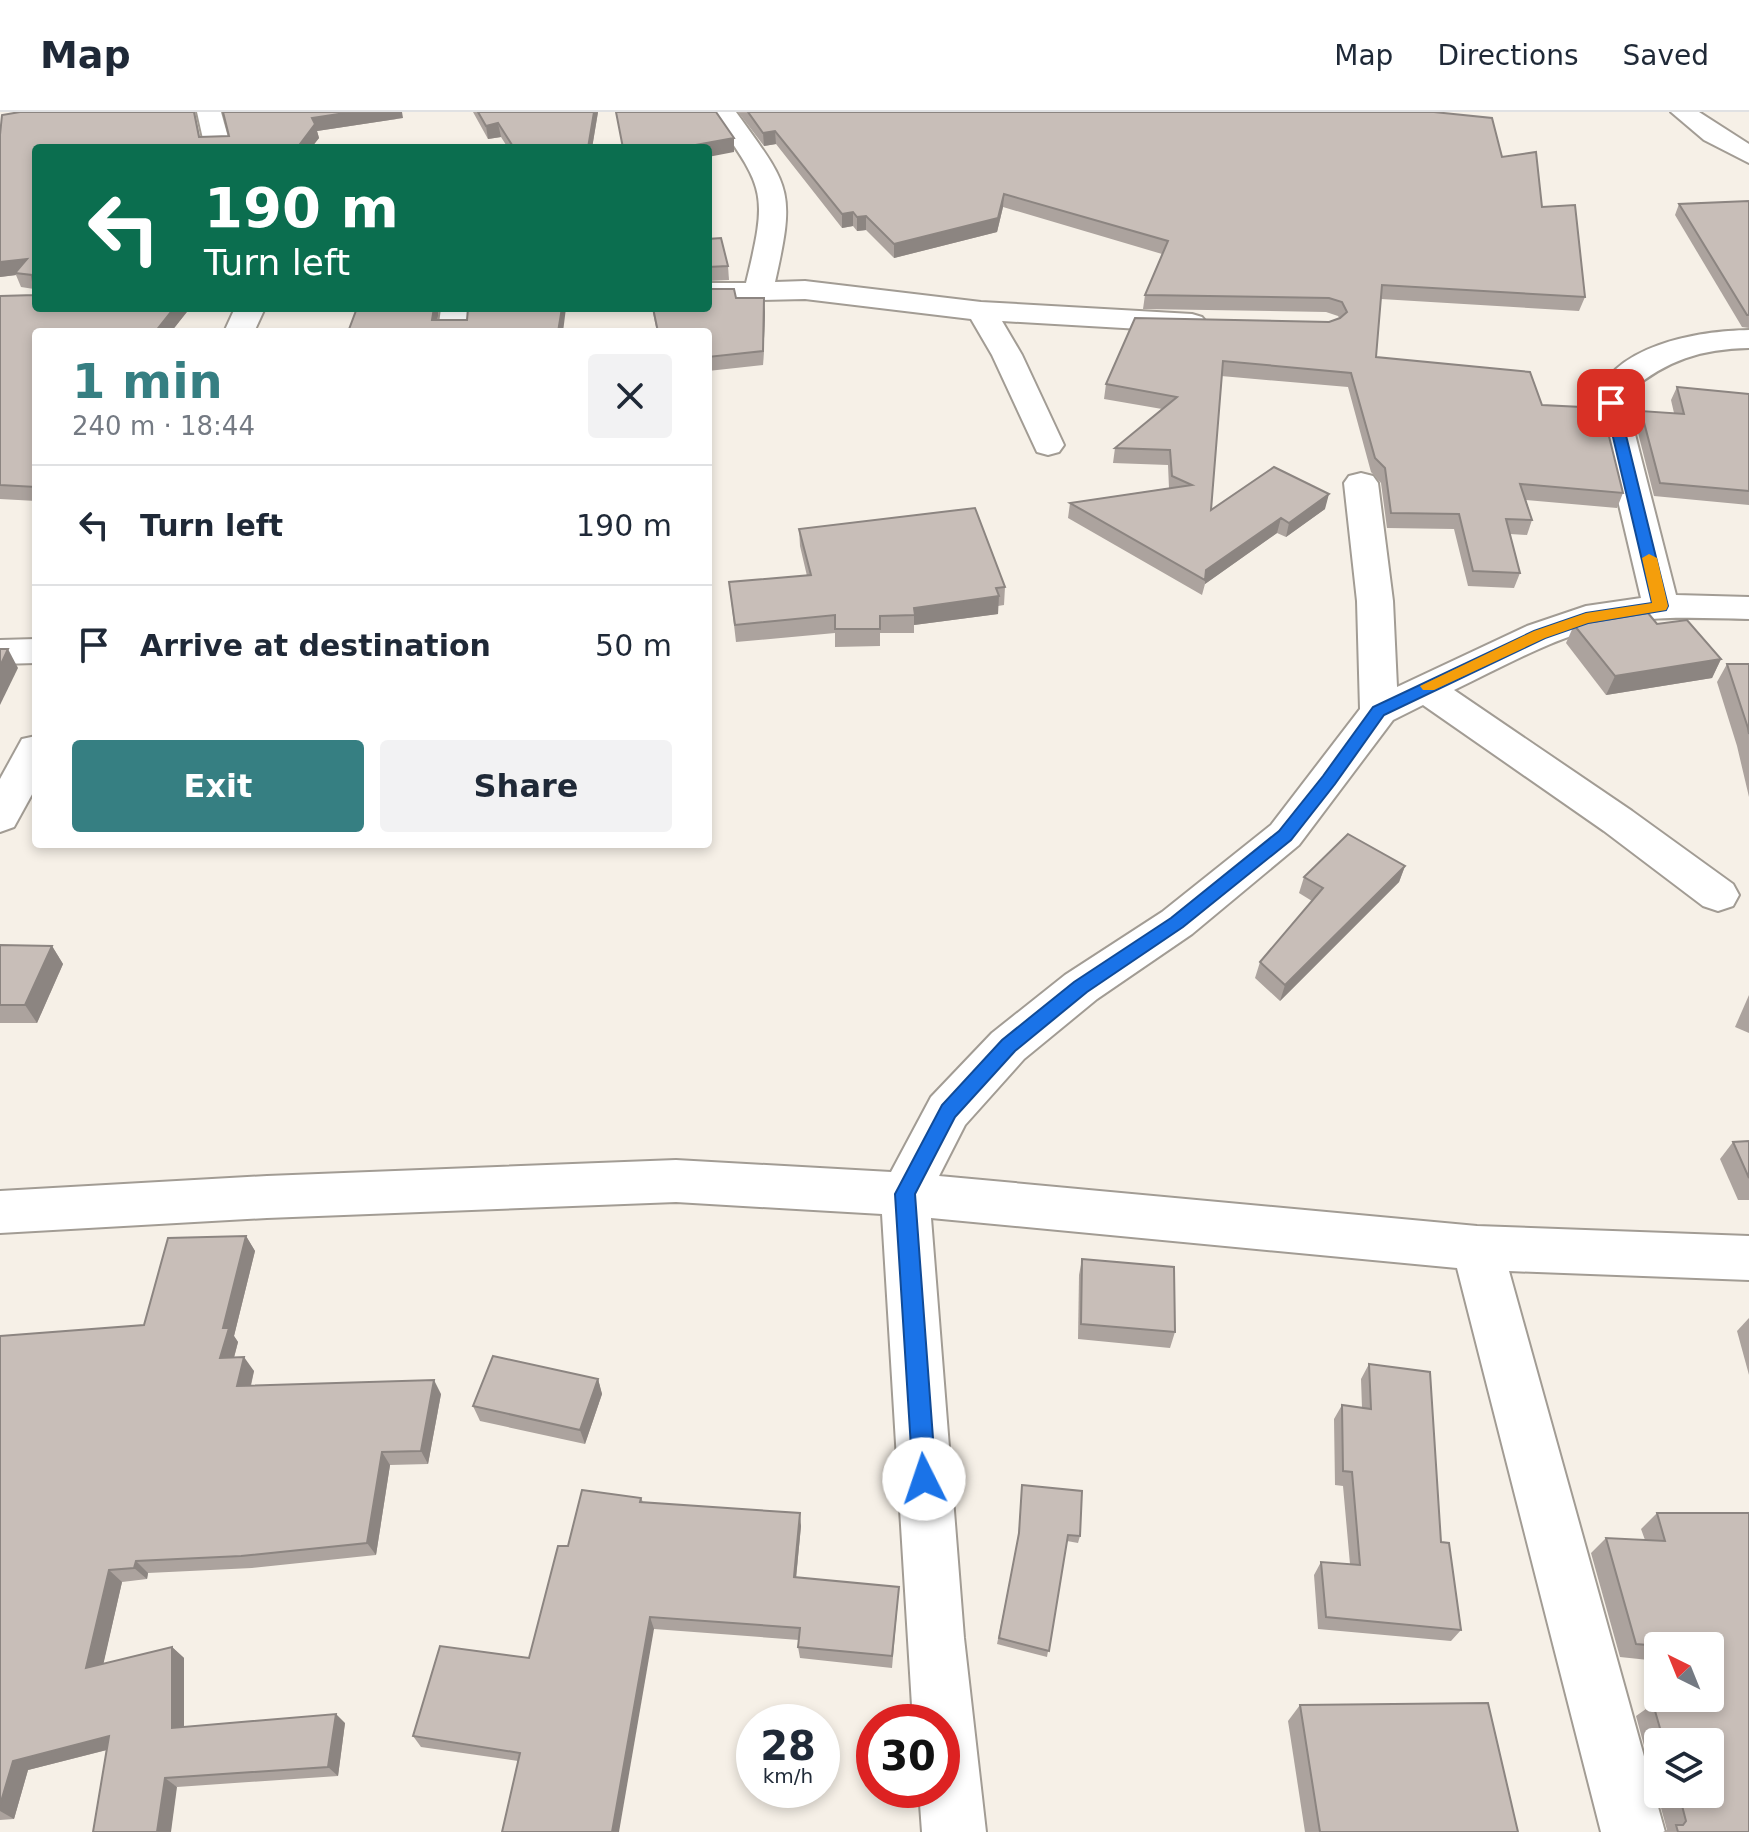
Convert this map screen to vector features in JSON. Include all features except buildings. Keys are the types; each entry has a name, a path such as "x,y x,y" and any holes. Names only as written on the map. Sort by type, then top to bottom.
{"street":[{"path":"209,112 217,144"},
{"path":"723,112 762,170 772,193 772,230 759,289"},
{"path":"1683,112 1713,135 1749,155"},
{"path":"712,292 805,290 981,311 1221,324"},
{"path":"981,311 1007,355 1048,445"},
{"path":"1661,606 1611,403 1615,387 1666,350 1716,339 1749,339"},
{"path":"1361,483 1375,601 1379,711"},
{"path":"954,1832 935,1638 905,1194 948,1111 1008,1046 1081,987 1177,923 1285,835 1379,711 1540,634 1586,618 1661,606 1749,608"},
{"path":"0,652 32,651"},
{"path":"1424,688 1618,821 1718,895"},
{"path":"0,817 32,757"},
{"path":"0,1212 267,1197 676,1181 905,1194 1477,1248 1749,1258"},
{"path":"1477,1248 1633,1832"}],"slow traffic":[{"path":"1428,686 1540,634 1586,618 1661,606 1649,558"}],"route":[{"path":"924,1479 905,1194 948,1111 1008,1046 1081,987 1177,923 1285,835 1379,711 1540,634 1586,618 1661,606 1611,403"}]}
